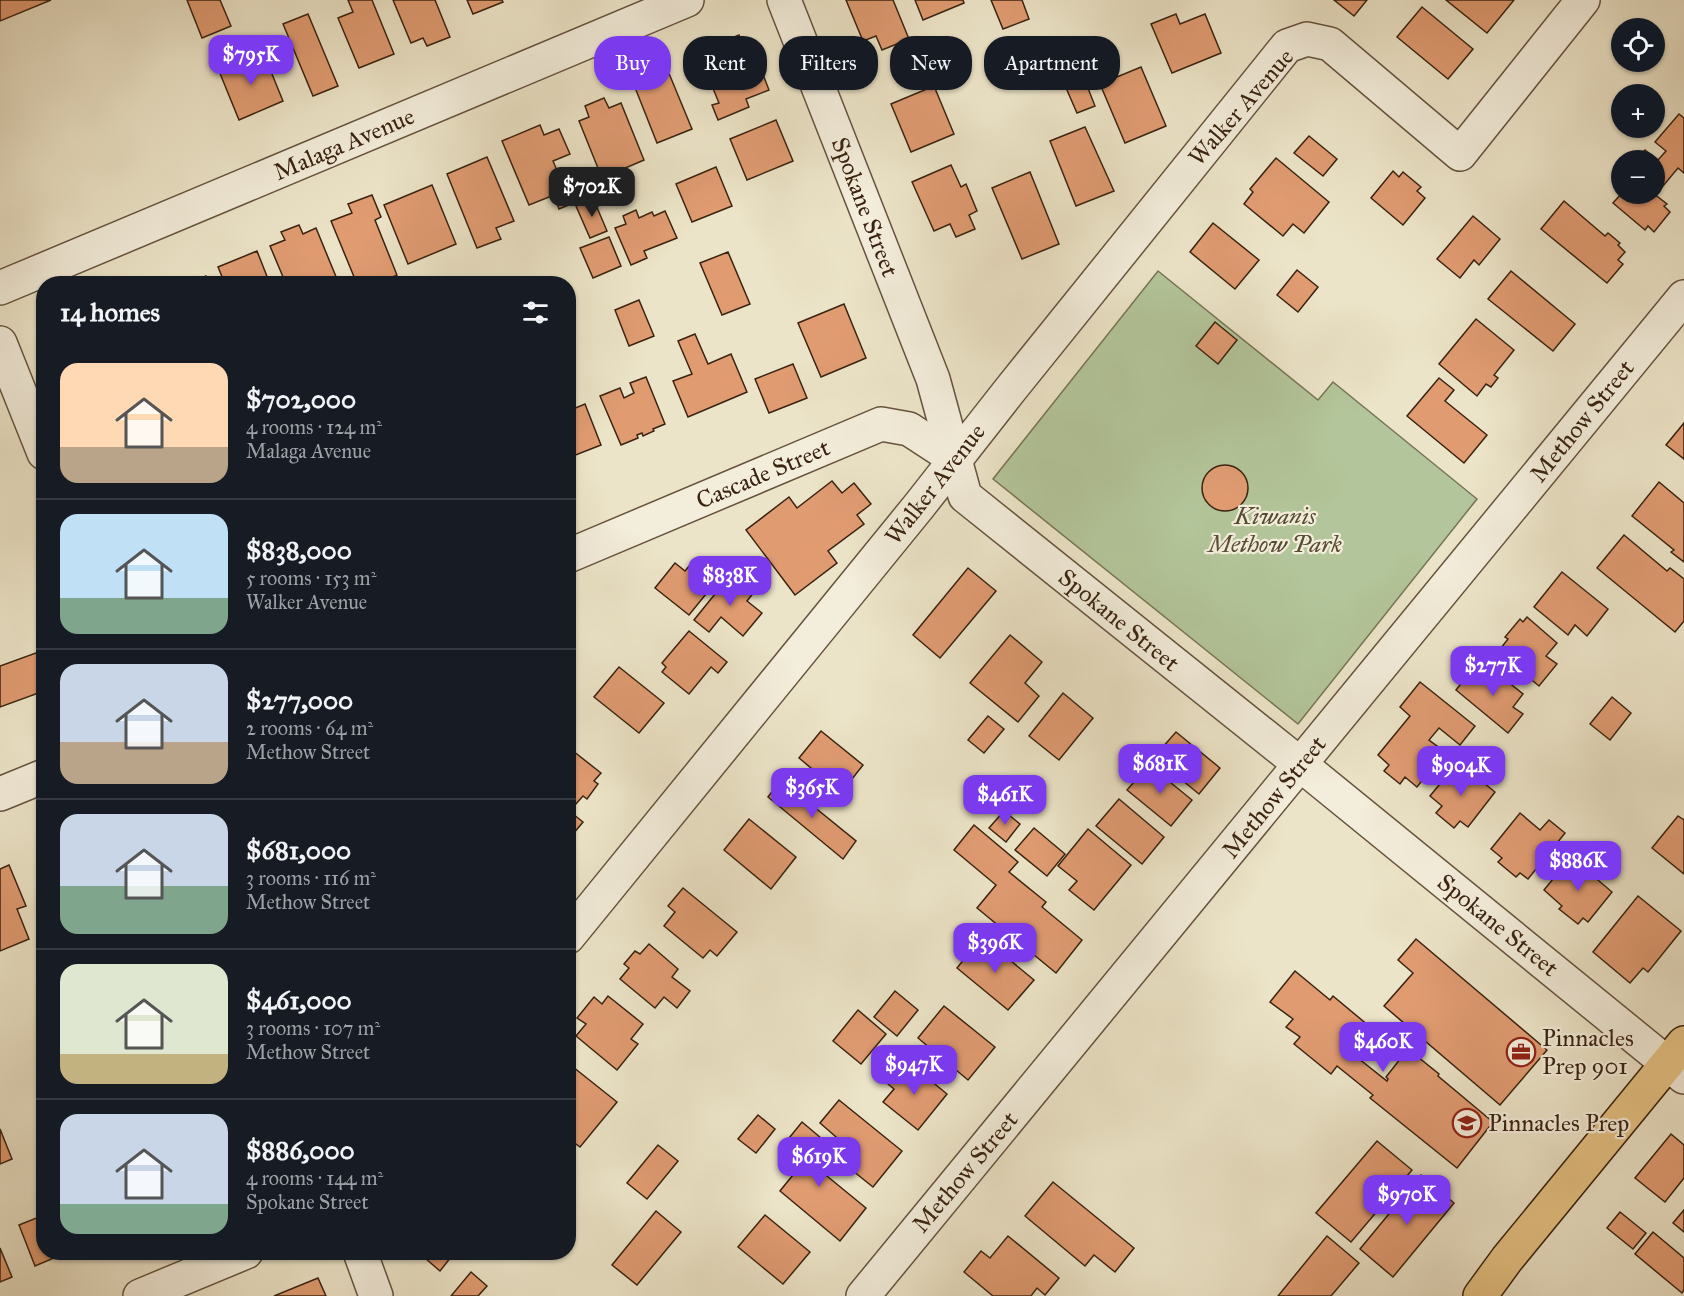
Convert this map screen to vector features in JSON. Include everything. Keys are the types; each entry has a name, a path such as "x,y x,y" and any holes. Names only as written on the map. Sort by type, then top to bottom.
{"main road":[{"path":"1480,1296 1515,1250 1679,1061"}],"street":[{"name":"Malaga Avenue","path":"0,288 687,0"},
{"name":"Spokane Street","path":"784,0 933,379 965,496 1301,765 1679,1061"},
{"name":"Walker Avenue","path":"576,927 919,506 1287,46 1307,39 1330,44 1460,154 1583,0"},
{"name":"Methow Street","path":"863,1296 1684,297"},
{"path":"0,343 36,433"},
{"name":"Cascade Street","path":"576,553 881,424 909,429 955,459"},
{"path":"0,794 36,779"},
{"path":"140,1296 227,1260"},
{"path":"363,1260 376,1296"}],"green space":[{"name":"Kiwanis Methow Park","path":"1158,271 1318,400 1333,382 1477,499 1298,724 993,479"}],"building":[{"path":"0,0 51,0 0,21"},
{"path":"187,0 220,0 231,26 202,38"},
{"path":"348,0 372,0 394,54 359,68 338,18 353,12"},
{"path":"393,0 435,0 450,37 427,46 423,38 411,43"},
{"path":"467,0 502,0 503,2 473,14"},
{"path":"846,0 893,0 908,36 890,36 890,47 882,50 878,36 861,36"},
{"path":"915,0 963,0 964,3 923,20"},
{"path":"991,0 1022,0 1029,19 1003,29"},
{"path":"1334,0 1367,0 1354,16"},
{"path":"1446,0 1514,0 1487,33"},
{"path":"1422,7 1473,49 1448,79 1397,37"},
{"path":"308,14 338,86 313,96 283,24"},
{"path":"1176,14 1180,24 1205,14 1221,53 1172,73 1151,24"},
{"path":"263,52 283,101 239,120 219,71"},
{"path":"1141,67 1166,126 1125,143 1103,90 1120,90 1120,76"},
{"path":"671,78 692,129 657,143 636,90 671,90"},
{"path":"767,85 769,90 746,99 749,107 718,120 712,105 719,103 714,90 767,90"},
{"path":"924,90 936,90 954,134 911,152 891,104"},
{"path":"1067,90 1089,90 1095,106 1077,113"},
{"path":"604,98 609,108 621,103 644,160 602,178 579,121 589,117 585,106"},
{"path":"1679,114 1684,118 1684,173 1678,168 1665,184 1666,151 1655,142 1658,138 1665,138 1665,130"},
{"path":"776,120 793,161 747,180 730,139"},
{"path":"540,125 544,135 559,129 570,154 553,161 571,204 559,209 554,195 529,205 502,141"},
{"path":"1085,127 1114,191 1076,206 1050,141"},
{"path":"1309,136 1337,159 1323,176 1294,153"},
{"path":"487,157 514,221 496,228 501,239 477,248 447,174"},
{"path":"1276,158 1329,202 1304,233 1293,224 1283,236 1244,204 1253,192 1250,189"},
{"path":"951,165 961,187 966,184 977,211 969,215 975,229 956,237 950,224 934,231 912,182"},
{"path":"716,167 732,206 692,222 676,184"},
{"path":"1393,171 1399,177 1403,172 1421,187 1417,191 1425,198 1403,225 1371,198"},
{"path":"1030,172 1059,244 1022,259 992,188"},
{"path":"432,185 456,244 408,264 384,205"},
{"path":"372,195 381,217 375,220 397,275 354,276 331,221 352,213 348,204"},
{"path":"593,198 607,231 590,238 576,206"},
{"path":"1564,201 1605,236 1608,233 1620,243 1618,245 1625,252 1618,260 1623,264 1607,283 1541,229"},
{"path":"1614,204 1667,204 1664,206 1670,212 1654,232 1648,226 1645,230"},
{"path":"636,210 639,218 652,212 654,216 665,211 677,238 644,251 647,258 631,265 615,228 626,224 623,216"},
{"path":"1473,216 1500,239 1479,265 1474,260 1460,278 1437,259"},
{"path":"1213,223 1259,260 1235,289 1190,252"},
{"path":"299,225 303,234 316,228 336,276 283,276 270,246 285,240 281,232"},
{"path":"609,237 621,266 593,278 580,248"},
{"path":"257,251 267,276 222,276 218,267"},
{"path":"728,252 750,304 722,315 700,263"},
{"path":"1297,270 1318,287 1298,312 1277,295"},
{"path":"1511,271 1575,324 1553,351 1488,299"},
{"path":"639,300 654,336 629,346 615,310"},
{"path":"844,304 866,358 821,377 798,323"},
{"path":"1476,319 1514,350 1494,375 1498,378 1491,387 1486,384 1477,396 1439,364"},
{"path":"1215,322 1237,340 1218,364 1196,346"},
{"path":"695,334 708,364 731,354 747,392 688,417 673,381 692,374 678,341"},
{"path":"793,364 807,398 769,413 755,379"},
{"path":"646,377 665,424 643,436 642,433 637,435 638,438 621,445 600,396 620,388 624,398 634,393 630,383"},
{"path":"1439,378 1454,390 1445,401 1487,435 1464,463 1407,416"},
{"path":"585,404 601,445 576,455 576,408"},
{"path":"1684,423 1684,459 1666,445"},
{"path":"1225,465 1241,472 1248,488 1241,504 1225,511 1209,504 1202,488 1209,472"},
{"path":"832,481 842,493 854,483 871,504 857,515 864,524 828,551 837,563 795,595 746,530 789,497 797,508"},
{"path":"1659,482 1684,503 1684,562 1671,552 1674,550 1632,516"},
{"path":"1624,535 1667,571 1670,568 1684,579 1684,621 1675,632 1597,568"},
{"path":"695,559 719,578 689,615 655,588 675,563 685,571"},
{"path":"968,568 996,591 940,658 913,635"},
{"path":"1562,572 1608,609 1587,636 1575,625 1568,635 1534,607"},
{"path":"732,573 755,591 747,601 762,613 743,636 721,617 709,632 694,620"},
{"path":"1527,617 1557,643 1546,656 1557,664 1539,686 1498,652 1508,639 1505,637 1520,619 1523,622"},
{"path":"689,631 727,662 718,673 711,667 689,694 662,672 666,667 662,663"},
{"path":"1010,635 1042,662 1025,683 1039,696 1018,722 970,683"},
{"path":"36,653 36,694 0,707 0,666"},
{"path":"1488,666 1523,694 1513,707 1523,714 1508,733 1456,690 1471,671 1479,677"},
{"path":"619,667 664,703 639,733 594,697"},
{"path":"1420,682 1475,726 1460,745 1439,728 1429,740 1445,752 1417,787 1405,777 1400,784 1384,771 1389,765 1378,755 1410,716 1400,707"},
{"path":"1063,693 1093,718 1059,760 1029,736"},
{"path":"1612,697 1631,713 1610,740 1590,724"},
{"path":"988,716 1004,729 984,753 968,740"},
{"path":"821,731 863,765 841,793 799,758"},
{"path":"1176,732 1220,768 1199,794 1154,757"},
{"path":"576,753 601,773 594,781 598,784 587,799 583,796 576,804"},
{"path":"1458,762 1495,792 1468,827 1460,821 1454,828 1436,813 1442,806 1430,796"},
{"path":"1149,765 1192,800 1171,826 1127,790"},
{"path":"781,780 856,841 843,859 768,797"},
{"path":"1119,799 1164,837 1142,864 1096,826"},
{"path":"1004,811 1020,824 1006,842 989,828"},
{"path":"1520,813 1540,830 1549,820 1565,833 1528,879 1520,873 1516,877 1498,862 1502,858 1491,849"},
{"path":"576,816 583,822 576,830"},
{"path":"1678,816 1684,820 1684,874 1652,848"},
{"path":"749,819 796,857 771,889 724,850"},
{"path":"974,825 1018,862 1009,872 1046,902 1042,907 1082,940 1056,973 977,908 996,885 954,850"},
{"path":"1034,828 1065,854 1047,876 1015,850"},
{"path":"1088,829 1131,865 1094,910 1069,890 1077,881 1058,866"},
{"path":"1571,857 1612,892 1588,922 1583,918 1578,924 1559,909 1562,906 1544,890"},
{"path":"9,865 26,906 17,909 29,939 0,951 0,869"},
{"path":"683,888 737,932 717,956 710,950 703,958 664,926 675,912 668,906"},
{"path":"1638,896 1681,931 1648,972 1643,968 1630,983 1593,952"},
{"path":"982,937 1034,980 1008,1010 957,968"},
{"path":"1416,939 1547,1050 1500,1105 1384,1006 1413,973 1398,960"},
{"path":"649,944 678,969 672,977 690,991 677,1008 664,997 655,1008 620,979 629,968 624,964 635,951 640,954"},
{"path":"1295,971 1330,1000 1333,996 1369,1026 1349,1051 1387,1081 1386,1077 1408,1049 1493,1122 1457,1168 1370,1098 1373,1095 1337,1066 1331,1074 1294,1044 1300,1037 1286,1027 1293,1019 1270,1002"},
{"path":"895,991 918,1010 897,1036 874,1017"},
{"path":"608,996 643,1024 631,1039 638,1044 617,1070 576,1036 586,1024 577,1018 594,997 602,1004"},
{"path":"944,1006 995,1047 968,1080 918,1038"},
{"path":"858,1010 886,1034 861,1064 833,1041"},
{"path":"907,1061 947,1094 918,1130 883,1102 894,1089 888,1084"},
{"path":"576,1069 617,1102 580,1147 576,1144"},
{"path":"839,1100 902,1151 873,1187 833,1155 843,1143 820,1123"},
{"path":"758,1115 775,1129 756,1153 738,1139"},
{"path":"802,1122 821,1138 805,1158 866,1208 840,1241 780,1191 801,1165 781,1148"},
{"path":"0,1129 12,1159 0,1164"},
{"path":"1671,1134 1684,1145 1684,1178 1665,1202 1635,1178"},
{"path":"1377,1141 1412,1170 1351,1242 1316,1213"},
{"path":"658,1145 678,1161 647,1199 627,1183"},
{"path":"1421,1175 1454,1203 1393,1277 1360,1249"},
{"path":"1053,1182 1134,1248 1115,1272 1094,1255 1085,1266 1025,1216"},
{"path":"1684,1210 1684,1232 1673,1223"},
{"path":"656,1211 681,1232 637,1285 612,1265"},
{"path":"1620,1212 1646,1233 1633,1249 1607,1228"},
{"path":"765,1215 810,1252 783,1284 738,1247"},
{"path":"36,1218 36,1260 49,1260 35,1266 19,1225"},
{"path":"1653,1232 1684,1258 1684,1290 1682,1293 1635,1254"},
{"path":"1008,1236 1059,1278 1045,1295 1037,1288 1031,1296 993,1296 964,1272 981,1251 990,1258"},
{"path":"1327,1236 1359,1263 1331,1296 1278,1296"},
{"path":"0,1248 12,1277 0,1282"},
{"path":"427,1260 449,1260 440,1271"},
{"path":"471,1272 487,1286 478,1296 451,1296"},
{"path":"318,1278 326,1296 274,1296"}],"place":[{"name":"Pinnacles Prep 901","path":"1521,1052"},
{"name":"Pinnacles Prep","path":"1467,1123"}]}
